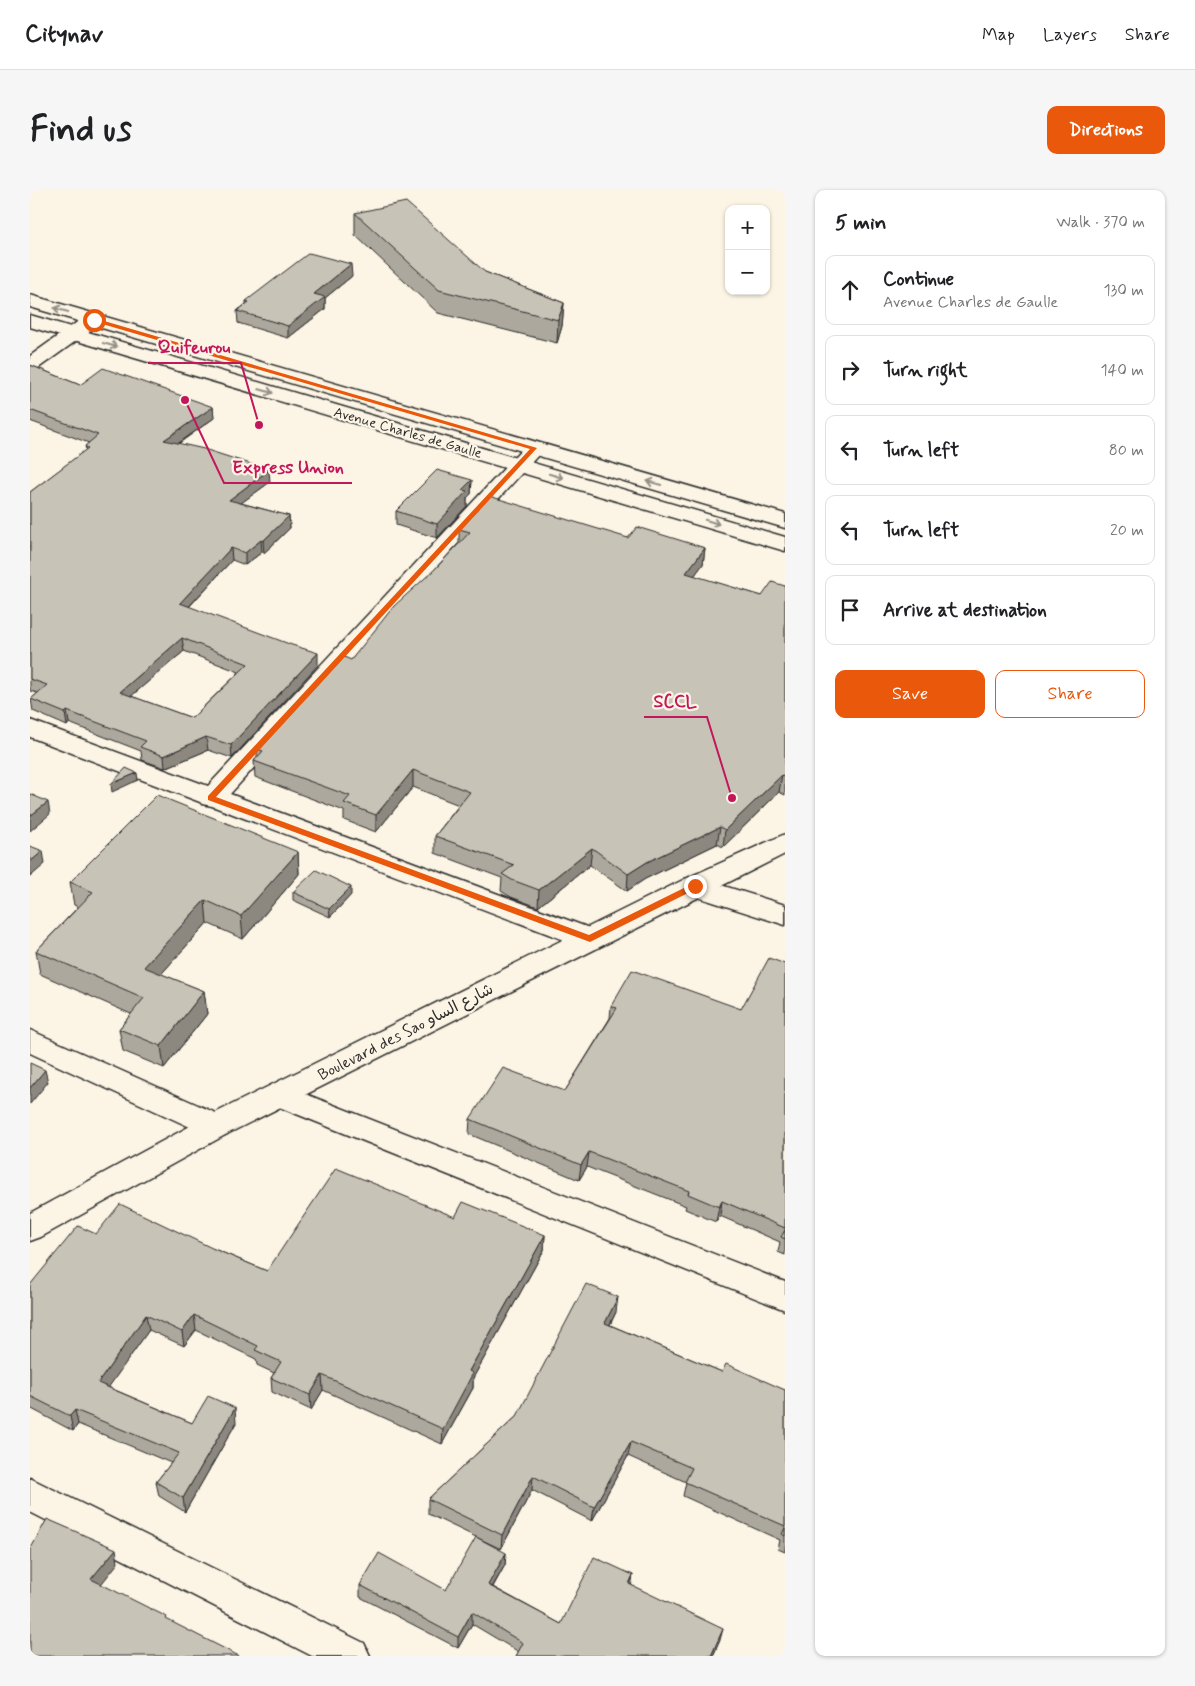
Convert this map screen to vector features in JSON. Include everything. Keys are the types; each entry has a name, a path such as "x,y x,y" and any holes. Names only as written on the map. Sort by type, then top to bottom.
{"street":[{"name":"Avenue Charles de Gaulle","path":"30,301 785,521"},
{"path":"30,365 94,320"},
{"name":"Avenue Charles de Gaulle","path":"30,321 785,544"},
{"path":"211,798 534,448"},
{"path":"30,728 211,798 590,939"},
{"name":"Boulevard des Sao شارع الساو","path":"30,1228 216,1126 695,886 785,843"},
{"path":"695,886 785,915"},
{"path":"30,1041 216,1126"},
{"path":"280,1095 785,1296"},
{"path":"30,1494 351,1656"}],"building":[{"path":"406,202 485,272 564,303 558,320 439,290 355,213"},
{"path":"309,253 351,264 314,294 325,297 288,326 237,311 249,302 246,301"},
{"path":"30,365 80,385 103,368 213,407 164,440 204,449 269,470 229,500 289,516 263,541 261,540 245,553 231,548 180,603 318,653 231,745 206,737 164,756 140,747 146,741 31,699 47,685 30,679 30,492 88,448 85,446 98,435 30,410","holes":["182,638 248,664 192,718 120,692"]},
{"path":"437,470 472,480 462,490 467,491 437,524 396,511"},
{"path":"489,496 628,538 637,527 705,548 686,573 762,596 772,582 785,586 785,776 782,775 725,830 720,827 647,862 628,874 592,848 539,890 512,880 502,874 514,865 435,836 470,792 413,770 376,815 344,803 350,796 254,761 263,751 257,749 342,656 351,660 394,606 435,569 470,532 459,529"},
{"path":"126,768 137,773 111,784"},
{"path":"30,794 48,802 30,816"},
{"path":"157,795 298,852 241,916 205,900 144,967 204,991 161,1046 119,1029 144,998 36,951 93,892 70,882"},
{"path":"30,846 43,851 30,862"},
{"path":"316,870 351,887 329,909 293,892"},
{"path":"769,958 785,964 785,1228 722,1201 719,1207 688,1194 689,1191 589,1152 581,1165 470,1119 503,1068 565,1091 617,1008 611,1006 632,970 741,1009"},
{"path":"30,1063 45,1070 30,1088"},
{"path":"336,1168 455,1217 463,1202 545,1235 469,1371 473,1373 443,1429 322,1375 310,1395 271,1378 281,1362 255,1350 258,1346 194,1315 182,1332 146,1315 98,1383 192,1423 208,1396 235,1408 183,1498 156,1482 179,1453 75,1410 70,1416 30,1396 30,1285 78,1226 96,1234 120,1204 214,1249 267,1271"},
{"path":"785,1230 785,1239 781,1237"},
{"path":"586,1284 618,1297 605,1323 722,1372 726,1364 785,1390 785,1526 685,1482 692,1468 631,1442 594,1507 533,1476 502,1535 428,1499 517,1416"},
{"path":"47,1519 116,1549 91,1579 239,1656 30,1656 30,1550"},
{"path":"476,1537 506,1553 488,1585 561,1624 594,1557 633,1575 629,1584 723,1629 711,1656 516,1656 523,1643 472,1612 458,1637 360,1585 379,1553 446,1590"}],"place":[{"name":"Express Union","path":"185,400"},
{"name":"Quifeurou","path":"259,425"},
{"name":"SCCL","path":"732,798"}],"route":[{"path":"94,320 534,448 211,798 590,939 695,886"}]}
